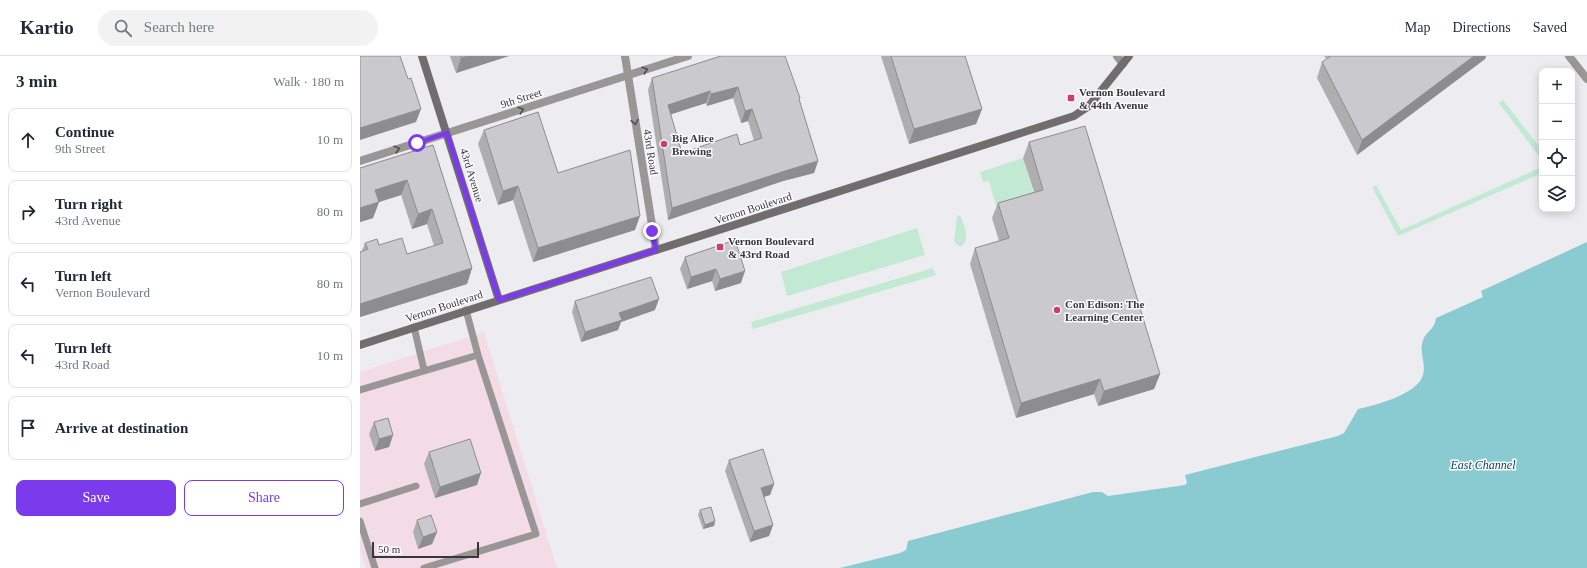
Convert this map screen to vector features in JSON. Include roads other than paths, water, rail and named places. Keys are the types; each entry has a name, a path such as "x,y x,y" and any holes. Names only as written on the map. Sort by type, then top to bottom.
{"main road":[{"name":"43rd Avenue","path":"422,56 499,300"},
{"name":"Vernon Boulevard","path":"360,345 1074,116 1089,106 1129,56"}],"street":[{"name":"43rd Road","path":"625,56 656,250"},
{"name":"9th Street","path":"360,161 688,56"},
{"path":"1117,56 1123,64"},
{"path":"1569,56 1587,78"}],"lane":[{"path":"424,568 536,534 478,355 466,310"},
{"path":"414,327 424,370"},
{"path":"360,390 478,355"},
{"path":"360,504 416,486"},
{"path":"360,521 375,568"}],"water":[{"name":"East Channel","path":"1587,242 1587,568 840,568 900,553 906,550 908,541 1093,492 1102,492 1108,496 1185,485 1187,483 1185,475 1338,436 1344,433 1358,409 1395,398 1413,388 1420,382 1424,371 1422,352 1423,339 1435,323 1436,318 1483,297 1481,291"}],"place":[{"name":"Vernon Boulevard & 44th Avenue","path":"1071,98"},
{"name":"Big Alice Brewing","path":"664,144"},
{"name":"Vernon Boulevard & 43rd Road","path":"720,247"},
{"name":"Con Edison: The Learning Center","path":"1057,310"}]}
